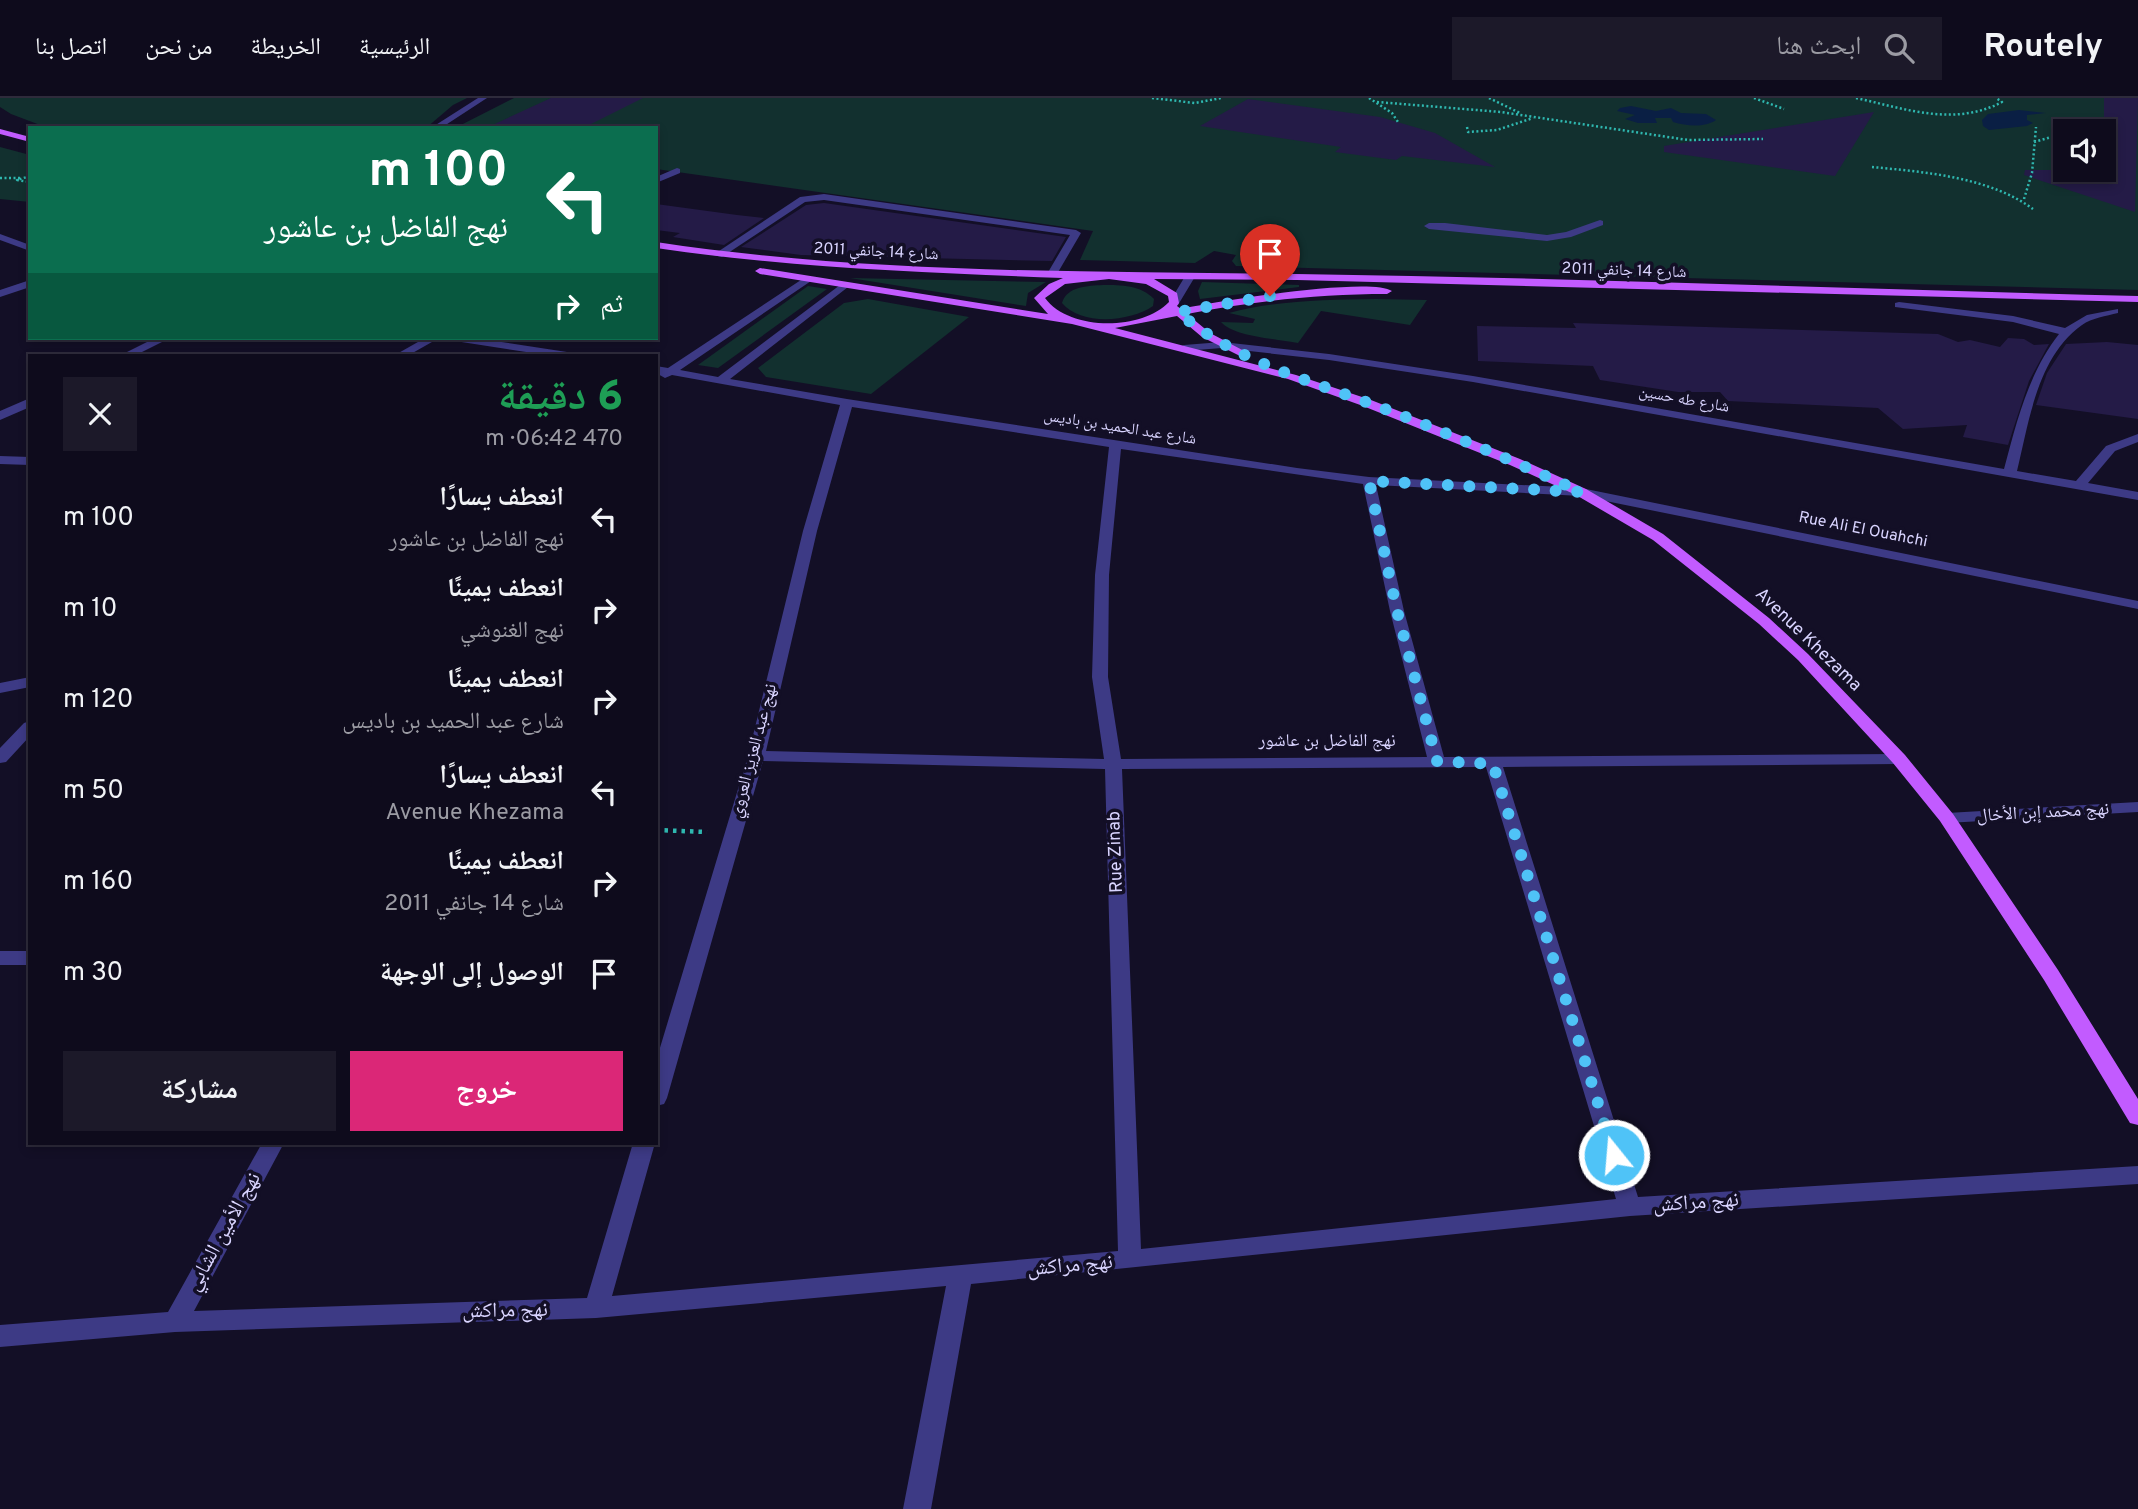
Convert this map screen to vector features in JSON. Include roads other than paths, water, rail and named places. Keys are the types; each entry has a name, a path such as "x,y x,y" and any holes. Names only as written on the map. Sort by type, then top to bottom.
{"main road":[{"path":"0,131 28,139"},
{"path":"20,148 28,150"},
{"name":"شارع 14 جانفي 2011","path":"658,245 718,255 871,269 1096,276"},
{"name":"شارع 14 جانفي 2011","path":"658,254 1083,323 1119,324 1152,319 1175,307 1247,299 1304,293 1383,290 2029,309"},
{"path":"1070,321 1042,307 1039,298 1044,290 1057,283 1109,275"},
{"name":"شارع 14 جانفي 2011","path":"1109,275 2138,299"},
{"name":"Avenue Khezama","path":"1109,275 1157,284 1173,295 1175,307 1222,345 1292,377 1449,434 1581,492 1658,537 1764,621 1803,657 1899,760 1947,818 2051,975 2138,1118"},
{"path":"2078,310 2138,310"},
{"name":"Avenue Khezama","path":"1083,323 1292,377"}],"street":[{"path":"438,126 483,98"},
{"path":"658,179 677,171"},
{"path":"718,255 803,199 824,197 1076,233 1052,274"},
{"path":"1429,226 1547,238 1568,235 1600,223"},
{"path":"0,237 28,247"},
{"path":"1175,307 1191,275"},
{"path":"658,380 807,279"},
{"path":"0,294 28,284"},
{"path":"721,380 844,285"},
{"path":"1899,305 2013,319 2066,332"},
{"path":"2010,472 2042,365 2066,332 2080,321 2113,310"},
{"path":"129,354 160,340"},
{"path":"403,354 429,340"},
{"path":"468,340 560,354"},
{"name":"Avenue Khezama","path":"1184,348 1222,345"},
{"name":"شارع طه حسين","path":"1222,345 1296,352 1473,379 2138,496"},
{"name":"شارع عبد الحميد بن باديس","path":"658,369 847,403 1369,481 1581,492"},
{"path":"0,416 28,403"},
{"name":"نهج عبد العزيز العروي","path":"658,1091 756,756 810,531 847,403"},
{"path":"2080,485 2107,448 2123,440 2138,438"},
{"name":"Rue Zinab","path":"1115,445 1102,575 1100,677 1113,764 1130,1261"},
{"path":"0,460 28,461"},
{"path":"1369,481 1397,611 1437,761"},
{"name":"Rue Ali El Ouahchi","path":"1581,492 2136,606"},
{"path":"0,688 28,682"},
{"path":"0,758 28,728"},
{"name":"نهج الفاضل بن عاشور","path":"756,756 1113,764 1899,760"},
{"path":"1493,764 1630,1207"},
{"name":"نهج محمد إبن الأخال","path":"1947,818 2138,807"},
{"path":"0,958 28,957"},
{"name":"نهج الأمين الشابي","path":"175,1322 272,1145"},
{"path":"596,1308 643,1145"},
{"name":"نهج مراكش","path":"0,1336 175,1322 596,1308 1130,1261 1630,1207 2138,1175"},
{"path":"918,1509 960,1276"}],"water":[{"path":"1631,106 1656,111 1671,108 1681,113 1706,114 1716,120 1695,126 1673,122 1671,118 1655,118 1657,123 1638,123 1625,119 1635,115 1617,111"},
{"path":"2019,110 2046,113 2027,115 2027,120 2033,123 2027,126 1989,130 1983,126 1982,120 1988,114"}]}
